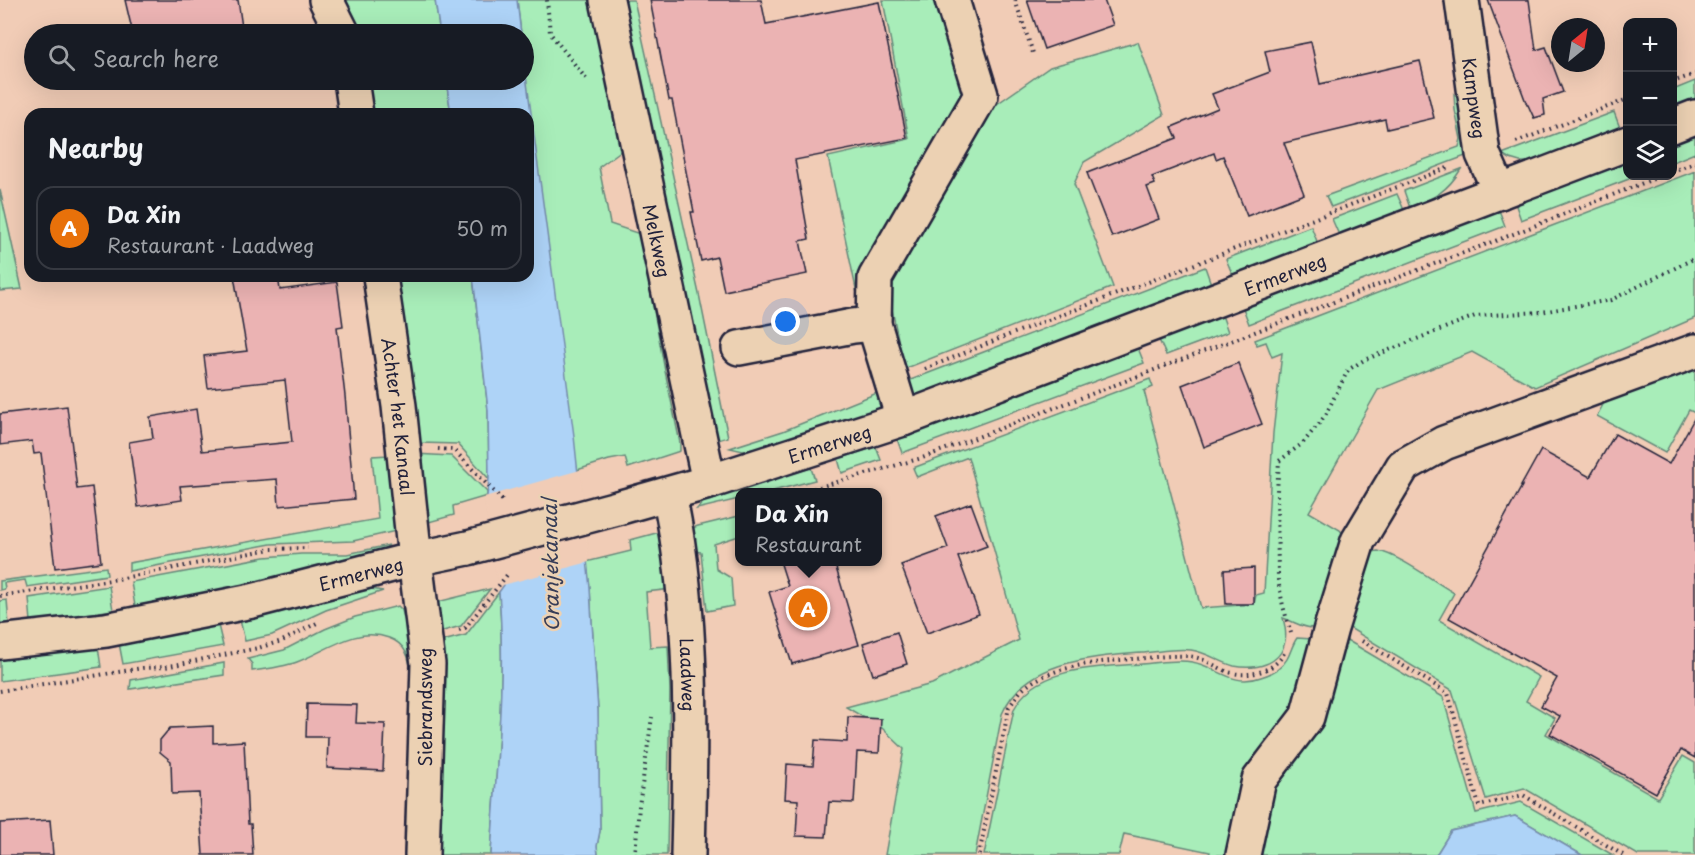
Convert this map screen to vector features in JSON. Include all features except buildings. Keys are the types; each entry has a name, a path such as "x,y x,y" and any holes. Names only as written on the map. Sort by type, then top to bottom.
{"street":[{"path":"326,0 339,24"},
{"name":"Melkweg","path":"607,0 708,482"},
{"path":"903,419 873,324 875,278 981,95 952,0"},
{"name":"Kampweg","path":"1462,0 1483,154 1500,192"},
{"path":"352,90 355,108"},
{"path":"1677,124 1695,117"},
{"name":"Ermerweg","path":"0,642 106,630 241,603 468,548 669,494 903,419 1623,145"},
{"name":"Achter het Kanaal","path":"381,282 404,447 414,560"},
{"path":"740,348 873,324"},
{"path":"1244,855 1259,780 1307,717 1358,541 1403,466 1444,443 1695,351"},
{"name":"Laadweg","path":"669,494 679,550 688,651 688,855"},
{"name":"Siebrandsweg","path":"414,560 428,664 422,855"}],"path":[{"path":"1015,0 1034,56"},
{"path":"1677,80 1695,74"},
{"path":"891,383 1001,338 1623,101"},
{"path":"1677,169 1695,163"},
{"path":"816,488 922,458 1651,180"},
{"path":"1290,638 1291,632 1278,580 1279,461 1304,443 1325,416 1348,370 1364,360 1475,316 1541,312 1611,300 1695,258"},
{"path":"454,450 504,502"},
{"path":"0,596 118,579 271,549 316,548"},
{"path":"465,628 508,574"},
{"path":"1333,624 1448,693 1479,806 1523,795 1623,855"},
{"path":"979,855 1009,707 1020,692 1028,686 1057,671 1074,666 1162,657 1198,658 1228,672 1252,674 1279,662 1289,644"}],"green space":[{"path":"341,0 435,0 439,24 352,24"},
{"path":"517,0 598,0 622,150 599,167 610,224 640,234 680,443 680,451 628,468 625,457 577,470 534,143 534,108 529,108 527,90 534,90 534,24 520,24"},
{"path":"622,0 634,0 699,294 728,437 718,440 714,436"},
{"path":"883,0 933,0 964,92 869,253 863,269 858,298 828,157 909,139"},
{"path":"1138,42 1164,115 1084,162 1074,184 1113,287 904,369 889,294 890,277 994,106 1050,67"},
{"path":"1695,81 1695,114 1677,113 1677,88"},
{"path":"365,90 447,90 450,108 368,108"},
{"path":"1454,94 1466,102 1468,155 1331,207 1326,196 1459,147 1461,139"},
{"path":"1614,112 1620,128 1531,162 1520,162 1502,154"},
{"path":"1695,135 1695,153 1677,160 1677,141"},
{"path":"1623,162 1623,180 1626,180 1521,220 1515,203"},
{"path":"1461,169 1439,193 1410,208 1404,191"},
{"path":"1695,171 1695,318 1535,387 1472,352 1378,390 1309,512 1340,530 1344,535 1314,628 1283,618 1286,635 1283,649 1273,661 1258,666 1234,666 1197,651 1179,649 1081,660 1042,672 1012,696 1002,714 975,855 885,855 904,749 882,728 846,707 932,684 1019,640 968,457 917,477 913,468 1150,379 1153,387 1144,391 1201,608 1254,604 1256,595 1264,593 1273,433 1282,353 1272,357 1266,342 1257,345 1255,340 1672,180 1677,180 1677,178"},
{"path":"0,190 22,289 0,291"},
{"path":"1397,194 1404,210 1339,235 1332,219"},
{"path":"1499,210 1505,226 1249,324 1243,308"},
{"path":"1311,226 1318,244 1303,248 1295,267 1263,264 1233,276 1226,259"},
{"path":"1205,267 1211,284 914,398 908,381"},
{"path":"393,282 474,282 488,410 489,479 458,444 420,443 413,438"},
{"path":"1222,315 1228,332 1166,355 1159,340"},
{"path":"1112,343 1131,351 1138,348 1144,363 902,453 897,439 1088,367 1096,348"},
{"path":"1695,362 1695,413 1689,410 1665,453 1597,416 1607,397"},
{"path":"882,391 888,407 768,446 743,451 730,448 783,431"},
{"path":"876,447 881,460 842,473 838,459"},
{"path":"415,454 451,456 487,492 487,496 453,506 454,515 429,522"},
{"path":"389,455 396,531 353,541 271,544 129,571 129,563 378,519 372,456"},
{"path":"811,468 815,480 784,488 742,488"},
{"path":"735,490 735,500 697,509 711,497"},
{"path":"735,517 735,537 714,544 716,569 731,578 733,606 707,611 701,552 691,551 689,529"},
{"path":"660,532 672,589 646,592 650,647 668,646 670,690 667,855 598,855 600,831 598,710 590,588 586,562 631,551 630,540"},
{"path":"389,545 382,551 321,567 135,606 131,582 265,557 347,554"},
{"path":"1378,551 1405,563 1454,593 1439,620 1539,677 1526,701 1555,718 1546,734 1658,798 1683,756 1695,763 1695,855 1638,855 1524,788 1486,799 1452,690 1343,624 1372,552"},
{"path":"106,567 107,575 27,587 25,580 4,583 5,589 0,590 0,581"},
{"path":"109,586 113,610 31,622 29,598"},
{"path":"371,589 383,591 326,610 272,635 245,641 240,620"},
{"path":"490,589 461,626 436,633 433,603"},
{"path":"499,592 501,691 491,855 437,855 439,649 443,641 466,635"},
{"path":"7,600 9,625 0,626 0,601"},
{"path":"398,606 402,610 419,677 411,675 408,657 399,644 377,635 353,637 297,662 252,671 252,664 248,659 284,650 355,617"},
{"path":"218,625 223,646 123,664 119,643"},
{"path":"1297,638 1312,639 1297,714 1232,855 1209,855 1210,852 1124,834 1119,855 984,855 1014,709 1024,695 1038,684 1053,677 1089,668 1180,661 1201,664 1233,678 1251,680 1269,674 1282,665"},
{"path":"1345,639 1443,697 1476,813 1521,802 1613,855 1582,855 1515,816 1451,831 1436,855 1256,855 1270,785"},
{"path":"98,647 101,667 0,681 0,660"},
{"path":"224,663 224,675 130,689 131,680"}],"water":[{"path":"435,0 517,0 520,24 439,24"},
{"path":"447,90 528,90 530,108 450,108"},
{"name":"Oranjekanaal","path":"534,135 574,436 590,588 598,710 600,831 598,855 491,855 501,691 499,592 504,585 487,496 489,479 488,410 474,282 534,282"},
{"path":"1515,816 1582,855 1436,855 1451,831"}],"pier":[{"path":"580,470 589,562 499,586 501,584 497,576 484,497"}],"place":[{"name":"Da Xin","path":"808,608"}]}
